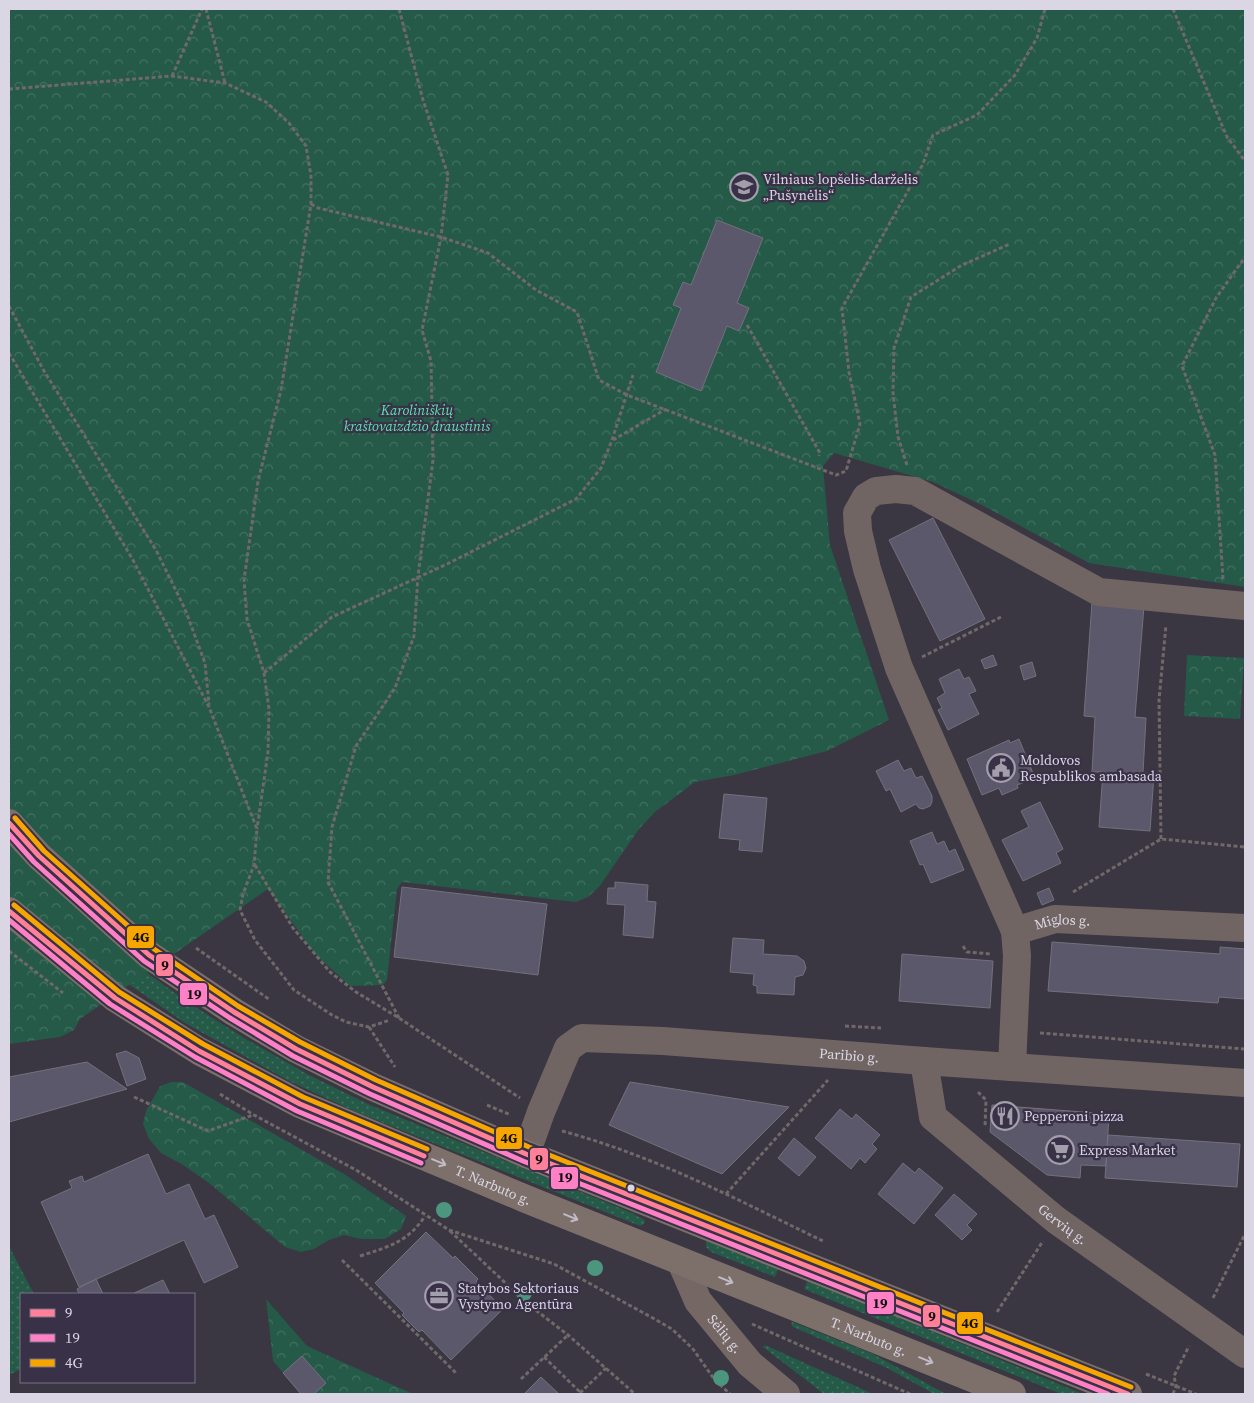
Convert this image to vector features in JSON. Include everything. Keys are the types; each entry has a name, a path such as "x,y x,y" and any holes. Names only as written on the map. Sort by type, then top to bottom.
{"main road":[{"path":"9,823 39,856 149,955 234,1012 296,1049 373,1087 526,1154 1134,1383"},
{"name":"T. Narbuto g.","path":"9,911 115,998 199,1051 300,1104 681,1262 1012,1394"},
{"path":"660,1206 677,1240 681,1262"},
{"name":"Sėlių g.","path":"681,1262 698,1301 750,1364 786,1394"}],"street":[{"path":"1015,931 899,668 867,569 858,532 857,513 866,496 876,491 896,489 915,491 1099,592 1245,606"},
{"name":"Miglos g.","path":"1012,1067 1017,956 1015,931 1055,919 1245,928"},
{"name":"Paribio g.","path":"526,1154 568,1048 582,1038 663,1041 1245,1083"},
{"name":"Gervių g.","path":"924,1061 933,1117 1056,1220 1245,1354"}],"path":[{"path":"172,76 204,9"},
{"path":"204,9 225,83"},
{"path":"399,9 423,100 448,176 441,237 422,330 431,361 433,460 418,576 414,636 395,688 356,746 332,826 328,882 399,1018"},
{"path":"310,204 318,208 441,237 488,253 536,290 577,312 599,380 627,395 836,475 846,471 860,424 849,372 842,308 923,164 933,135 977,115 1015,75 1037,38 1045,9"},
{"path":"1173,9 1228,137 1245,161"},
{"path":"9,89 172,76 225,83 266,102 289,123 306,146 311,176 310,204 281,390 258,481 244,580 247,619 264,673 270,709 268,752 256,829 254,865 243,894 240,910 255,940 294,990 346,1022 369,1027 390,1020"},
{"path":"915,491 898,437 893,393 894,348 911,297 962,265 1010,244"},
{"path":"1223,574 1215,455 1182,366 1216,298 1245,257"},
{"path":"9,306 44,371 156,550 185,609 205,663 209,707"},
{"path":"747,325 820,452 819,456"},
{"path":"9,353 133,560 209,707 256,829"},
{"path":"264,673 332,617 576,499 600,468 612,440 634,375"},
{"path":"612,440 666,409"},
{"path":"1160,840 1159,700 1168,599"},
{"path":"937,649 1003,616"},
{"path":"1070,894 1160,840 1245,847"},
{"path":"254,865 293,928 330,972 356,992 399,1018 539,1118"},
{"path":"196,948 276,1004"},
{"path":"9,951 64,994"},
{"path":"369,1027 396,1070 388,1065"},
{"path":"1013,1031 1245,1049"},
{"path":"726,1194 850,1055"},
{"path":"212,1090 356,1170 449,1230 554,1264 672,1329 693,1349 714,1378 730,1394"},
{"path":"134,1098 208,1131 254,1115"},
{"path":"484,1104 539,1118 652,1162 726,1194 832,1246"},
{"path":"360,1256 397,1244 419,1225 425,1216"},
{"path":"988,1308 997,1312 1056,1220"},
{"path":"449,1230 529,1305 568,1335 635,1394"},
{"path":"342,1260 457,1374"},
{"path":"763,1329 910,1394"},
{"path":"521,1379 568,1335"},
{"path":"544,1357 581,1393 606,1368"},
{"path":"1134,1383 1176,1386 1196,1394"},
{"path":"1173,1394 1176,1386"}],"green space":[{"name":"Karoliniškių kraštovaizdžio draustinis","path":"9,9 1245,9 1245,587 1089,563 982,505 933,482 834,453 823,466 830,545 889,720 827,751 734,775 695,782 655,812 639,829 599,887 588,897 576,902 402,882 397,889 387,980 383,985 350,986 315,954 268,889 80,1019 74,1030 60,1037 9,1044"},
{"path":"1187,655 1244,658 1240,719 1184,716"},
{"path":"9,853 118,952 189,1003 246,1039 309,1075 368,1104 632,1213 645,1220 644,1224 640,1226 356,1112 287,1080 185,1023 127,983"},
{"path":"171,1082 183,1082 344,1174 406,1216 401,1229 385,1239 361,1239 344,1235 329,1240 314,1249 301,1252 285,1247 209,1183 161,1153 149,1139 143,1124 146,1111 160,1086"},
{"path":"706,1241 779,1267 775,1277 711,1252 706,1247"},
{"path":"9,1246 33,1293 20,1293 20,1370 9,1375"},
{"path":"808,1280 1083,1394 1061,1394 804,1289"},
{"path":"266,1299 307,1346 413,1394 301,1394 273,1361"},
{"path":"792,1322 873,1354 946,1394 934,1394 887,1368 793,1327"},
{"path":"765,1345 873,1394 824,1394 763,1347"}],"building":[{"path":"717,220 763,238 737,303 749,308 739,331 727,326 701,391 656,372 681,308 673,305 683,282 691,285"},
{"path":"933,518 985,619 940,641 889,540"},
{"path":"1092,602 1144,606 1135,717 1146,718 1143,773 1154,774 1150,831 1099,827 1103,772 1092,772 1095,717 1084,716"},
{"path":"993,655 997,665 985,669 981,660"},
{"path":"1032,662 1036,676 1024,680 1020,666"},
{"path":"959,669 964,679 969,677 976,691 969,694 979,714 948,730 938,710 942,708 937,698 945,693 939,679"},
{"name":"Moldovos Respublikos ambasada","path":"1019,739 1035,778 1017,785 1018,788 1002,795 999,788 982,795 967,759 1009,740 1010,743"},
{"path":"898,760 904,771 911,768 916,778 922,776 932,796 930,806 923,809 919,808 916,804 901,812 890,789 886,791 876,771"},
{"path":"724,794 767,798 762,852 739,850 740,840 719,838"},
{"path":"1040,802 1063,849 1056,853 1061,863 1023,881 1002,840 1029,827 1021,811"},
{"path":"932,832 937,844 944,841 949,852 955,849 964,870 931,883 923,864 920,865 910,841"},
{"path":"615,882 648,885 647,901 656,902 653,938 623,935 625,905 607,904 608,888 615,888"},
{"path":"402,887 547,904 538,975 394,957"},
{"path":"1049,888 1054,900 1042,905 1037,893"},
{"path":"733,938 764,940 763,954 797,956 804,961 806,968 803,975 795,977 794,995 757,993 757,986 753,985 754,974 730,972"},
{"path":"1052,942 1220,954 1220,947 1245,949 1245,999 1219,997 1218,1003 1048,991"},
{"path":"902,954 993,961 990,1008 899,1001"},
{"path":"126,1051 139,1058 146,1079 127,1086 116,1054"},
{"path":"87,1062 127,1089 9,1122 9,1077"},
{"path":"630,1082 789,1107 722,1174 609,1125"},
{"name":"Express Market","path":"992,1105 1109,1114 1106,1166 1081,1165 1080,1178 1047,1175 990,1132"},
{"path":"840,1109 852,1119 856,1114 880,1135 872,1144 877,1149 865,1163 860,1158 851,1169 815,1138"},
{"path":"1108,1135 1240,1144 1237,1187 1105,1178"},
{"path":"794,1138 816,1157 799,1176 778,1158"},
{"path":"148,1154 166,1194 189,1184 205,1219 214,1215 238,1267 204,1283 184,1240 79,1287 41,1202 72,1188 69,1181 82,1176 84,1182"},
{"path":"903,1163 915,1173 919,1168 943,1188 914,1224 878,1194"},
{"path":"954,1194 977,1214 967,1225 972,1230 962,1240 935,1215"},
{"name":"Statybos Sektoriaus Vystymo Agentūra","path":"426,1232 453,1258 455,1256 478,1279 476,1281 503,1309 451,1360 422,1330 419,1332 402,1315 404,1313 375,1283"},
{"path":"96,1279 103,1293 79,1293 77,1289"},
{"path":"163,1280 170,1293 134,1293"},
{"path":"302,1356 326,1383 314,1394 301,1394 283,1373"},
{"path":"541,1377 559,1394 524,1394"}],"transit line":[{"name":"4G","path":"15,818 44,851 154,949 238,1006 300,1042 376,1080 529,1147 1131,1387"},
{"name":"9","path":"9,823 39,856 149,955 234,1012 296,1049 373,1087 526,1154 1128,1394"},
{"name":"19","path":"9,834 34,862 144,961 230,1018 293,1056 370,1094 523,1161 1108,1394"},
{"name":"4G","path":"14,905 119,992 203,1044 303,1097 427,1149"},
{"name":"9","path":"9,911 115,998 199,1051 300,1104 424,1156"},
{"name":"19","path":"9,920 110,1004 195,1057 297,1111 421,1163"}],"place":[{"name":"Vilniaus lopšelis-darželis „Pušynėlis“","path":"744,187"},
{"name":"Moldovos Respublikos ambasada","path":"1001,768"},
{"name":"Pepperoni pizza","path":"1005,1116"},
{"name":"Express Market","path":"1060,1150"},
{"name":"Statybos Sektoriaus Vystymo Agentūra","path":"439,1296"}]}
